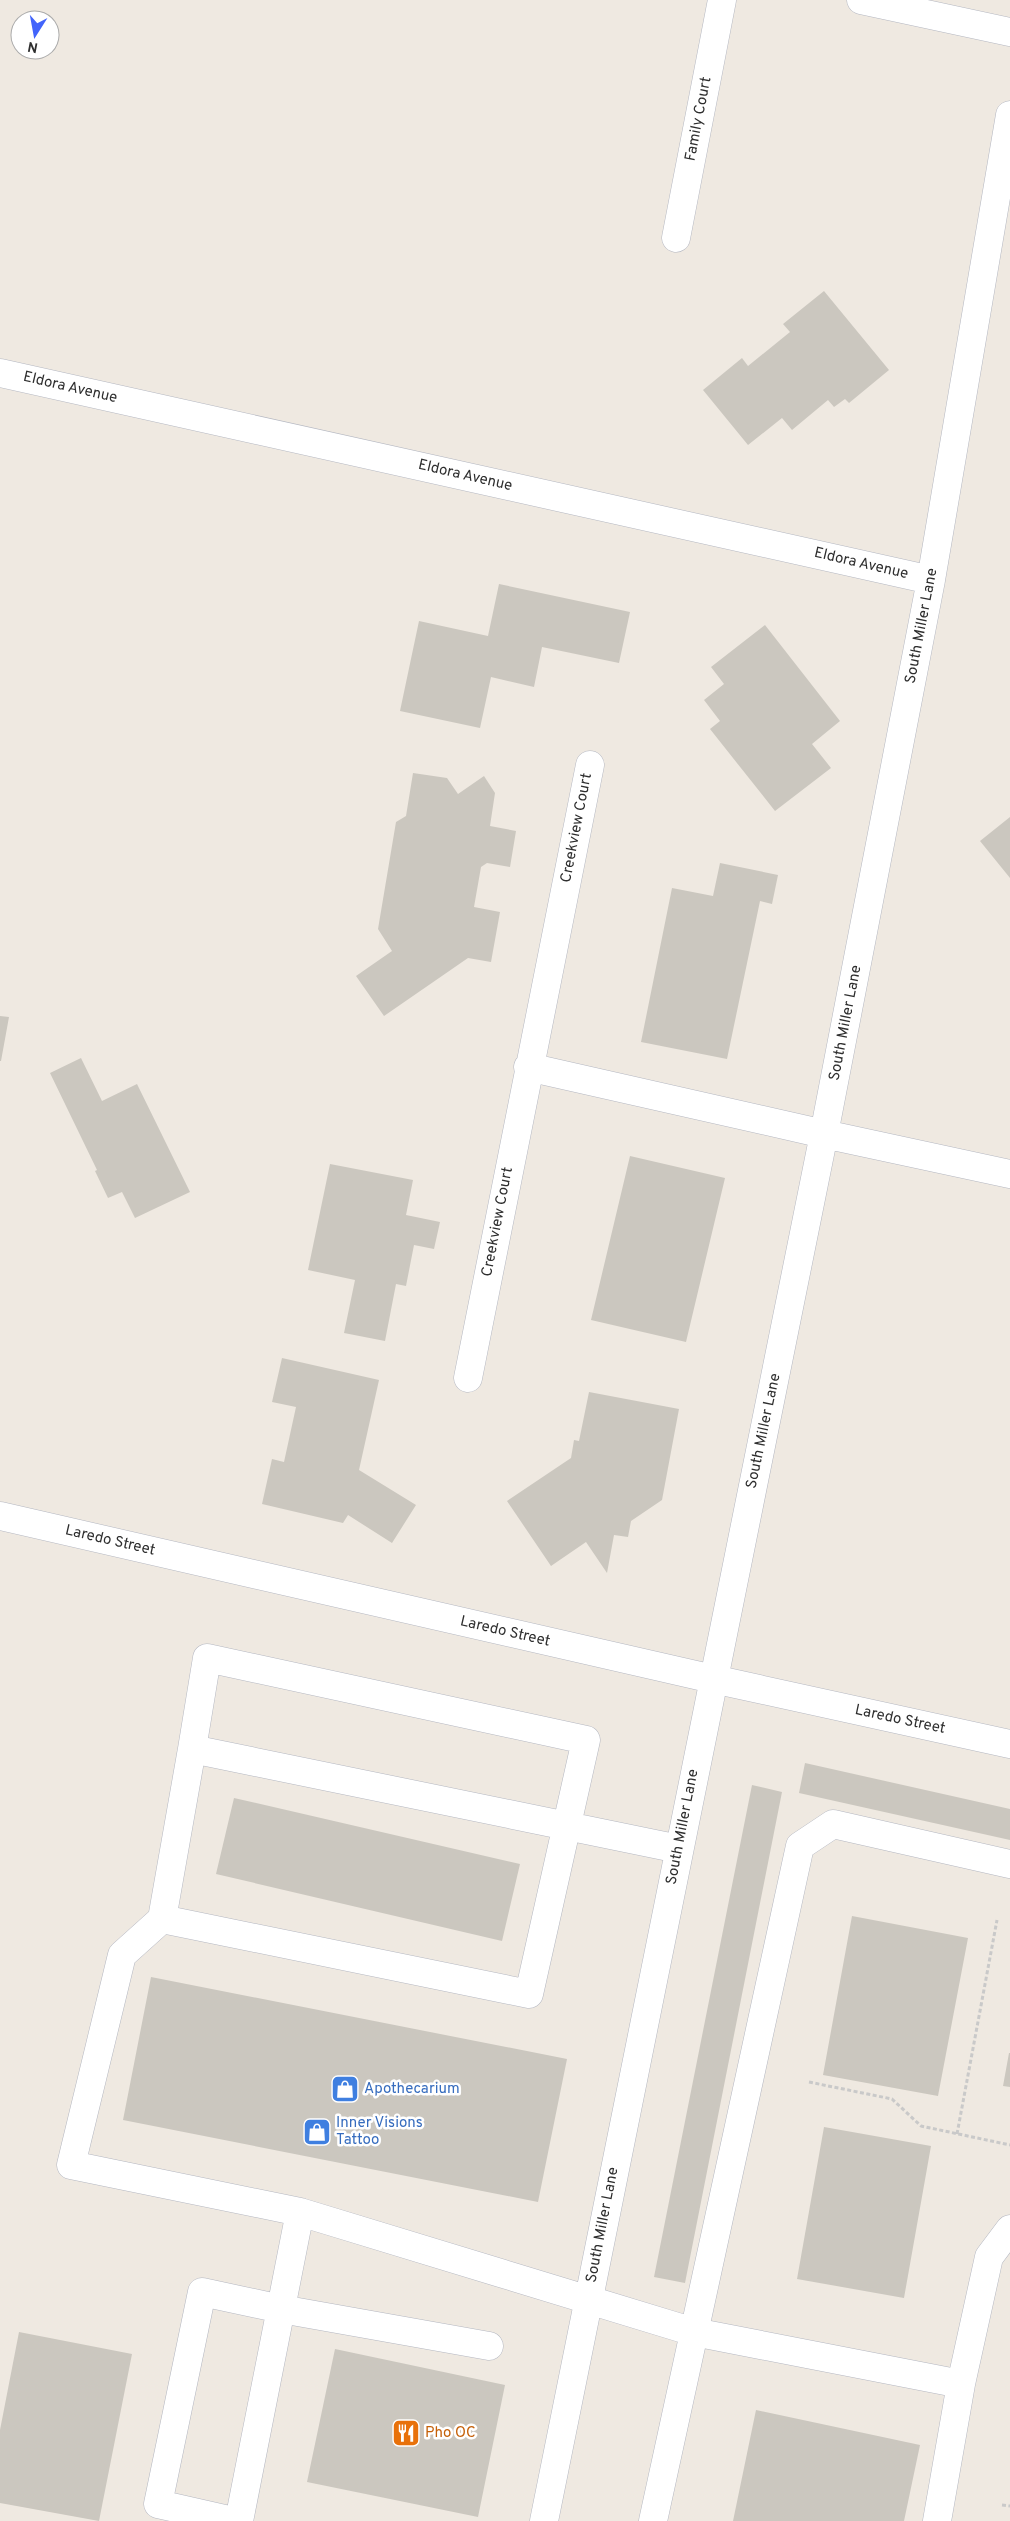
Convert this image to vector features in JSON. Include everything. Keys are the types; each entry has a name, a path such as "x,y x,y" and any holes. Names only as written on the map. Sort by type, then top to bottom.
{"street":[{"name":"Family Court","path":"676,238 722,0"},
{"path":"861,0 1010,32"},
{"name":"South Miller Lane","path":"544,2521 824,1134 931,580 1010,115"},
{"name":"Eldora Avenue","path":"0,372 931,580"},
{"name":"Creekview Court","path":"468,1378 528,1067 590,765"},
{"path":"528,1067 1010,1174"},
{"name":"Laredo Street","path":"0,1516 713,1679 1010,1744"},
{"path":"162,1919 529,1994 586,1740 207,1658 162,1919 122,1955 71,2165 300,2212 588,2298 694,2332 961,2384"},
{"path":"192,1749 679,1849"},
{"path":"653,2521 800,1846 833,1824 1010,1864"},
{"path":"238,2521 300,2212"},
{"path":"937,2521 961,2384 989,2257 1010,2229"},
{"path":"233,2521 158,2504 202,2292 281,2309 488,2346"}],"path":[{"path":"957,2134 997,1920"},
{"path":"809,2082 892,2099 920,2126 1010,2144"},
{"path":"1002,2505 1010,2506"}],"building":[{"path":"824,291 889,370 849,403 845,399 834,407 828,400 792,430 782,418 748,445 703,390 742,358 748,366 790,332 783,324"},
{"path":"499,584 630,612 619,663 542,647 534,687 491,677 480,728 400,711 419,621 488,636"},
{"path":"765,625 840,721 812,744 831,768 775,811 710,729 720,721 704,700 724,684 711,667"},
{"path":"413,773 447,778 458,794 484,776 495,793 490,826 516,831 510,867 487,863 481,867 474,907 500,912 491,962 468,958 384,1016 356,976 392,951 378,929 396,822 406,816"},
{"path":"1010,817 1010,878 980,841"},
{"path":"720,863 778,875 772,904 760,901 727,1059 641,1042 672,888 713,896"},
{"path":"0,1016 9,1017 1,1061 0,1061"},
{"path":"81,1058 102,1101 137,1084 190,1192 135,1218 122,1192 108,1198 95,1171 97,1170 50,1073"},
{"path":"630,1156 725,1178 686,1342 591,1320"},
{"path":"330,1164 413,1180 406,1215 440,1222 434,1249 414,1245 406,1286 396,1284 385,1341 344,1333 355,1280 308,1270"},
{"path":"282,1358 379,1380 359,1470 416,1505 392,1543 348,1515 343,1523 262,1504 272,1459 284,1462 296,1407 272,1402"},
{"path":"589,1392 679,1409 662,1500 631,1521 628,1537 614,1535 607,1573 586,1542 551,1566 507,1501 571,1458 574,1440 579,1441"},
{"path":"805,1763 1010,1809 1010,1840 799,1793"},
{"path":"752,1785 782,1792 685,2283 654,2277"},
{"path":"234,1798 520,1864 502,1941 216,1874"},
{"path":"852,1916 968,1938 938,2096 823,2075"},
{"name":"Apothecarium","path":"151,1977 567,2059 538,2202 123,2120"},
{"path":"1010,2053 1010,2087 1003,2086"},
{"path":"824,2127 931,2146 904,2298 797,2279"},
{"path":"19,2332 132,2354 99,2521 0,2503 0,2430"},
{"name":"Pho OC","path":"335,2349 505,2385 478,2517 307,2482"},
{"path":"756,2410 920,2445 904,2521 733,2521"}],"place":[{"name":"Apothecarium","path":"345,2089"},
{"name":"Inner Visions Tattoo","path":"317,2132"},
{"name":"Pho OC","path":"406,2433"}]}
